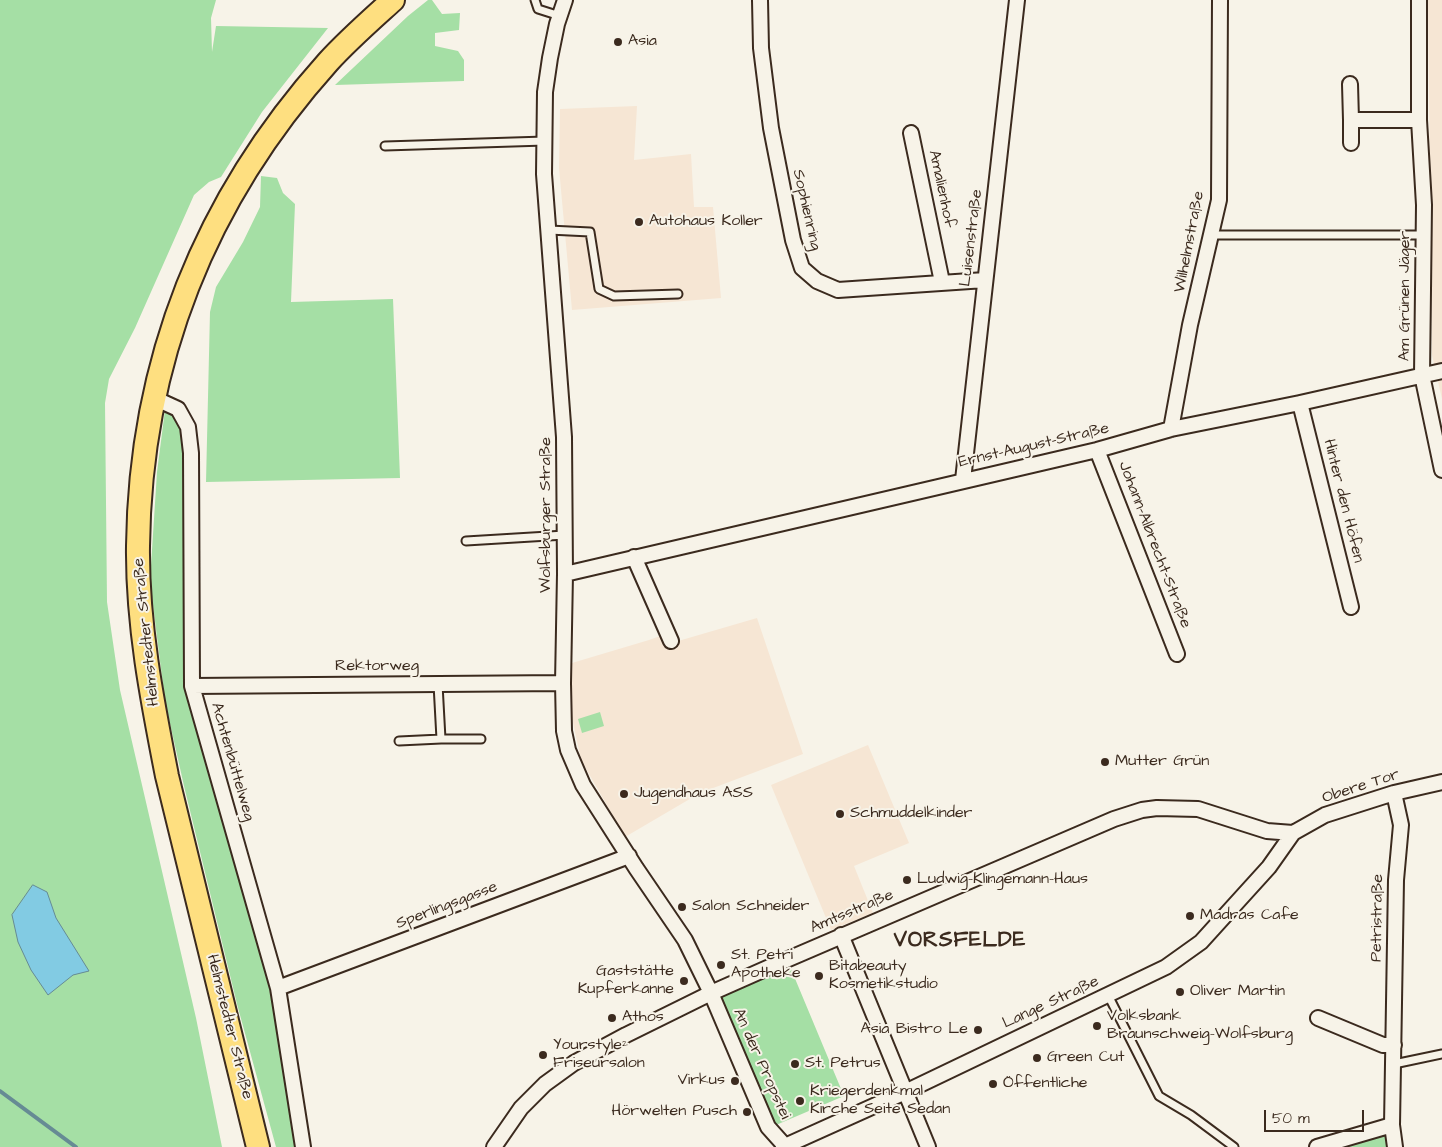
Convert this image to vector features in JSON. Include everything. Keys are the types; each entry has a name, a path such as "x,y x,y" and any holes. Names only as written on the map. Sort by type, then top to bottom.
{"main road":[{"name":"Helmstedter Straße","path":"258,1147 167,776 150,686 140,594 138,547 141,486 154,398 169,338 212,229 232,193 275,127 302,92 330,60 393,0"}],"street":[{"name":"Wolfsburger Straße","path":"565,0 550,58 546,83 544,174 564,437 564,730 568,750 583,785 685,940 711,993"},
{"name":"Sophienring","path":"760,0 761,48 771,128 793,240 802,268 817,281 838,290 985,280"},
{"name":"Luisenstraße","path":"963,480 1017,0"},
{"name":"Wilhelmstraße","path":"1171,429 1190,325 1219,200 1220,0"},
{"name":"Am Grünen Jäger","path":"1419,0 1419,120 1424,205 1422,376 1442,470"},
{"path":"1350,84 1351,143"},
{"path":"1351,120 1419,120"},
{"name":"Amalienhof","path":"912,133 942,282"},
{"name":"Ernst-August-Straße","path":"565,574 1097,450 1171,429 1300,404 1442,371"},
{"name":"Achtenbüttelweg","path":"154,398 178,409 188,427 191,453 192,686 278,988 303,1147"},
{"name":"Hinter den Höfen","path":"1300,404 1351,607"},
{"name":"Johann-Albrecht-Straße","path":"1097,450 1177,654"},
{"path":"634,558 672,641"},
{"name":"Rektorweg","path":"192,686 563,683"},
{"name":"Obere Tor","path":"1293,833 1325,815 1394,793 1442,782"},
{"name":"Petristraße","path":"1394,793 1401,826 1396,880 1392,1125 1395,1147"},
{"name":"Amtsstraße","path":"494,1147 520,1108 545,1084 562,1071 626,1035 711,993 841,935 1114,818 1142,810 1174,807 1198,809 1268,831 1293,833"},
{"name":"Lange Straße","path":"784,1146 905,1092 1166,967 1201,942 1270,867 1293,833"},
{"name":"Sperlingsgasse","path":"278,988 628,856"},
{"path":"841,935 928,1147"},
{"name":"An der Propstei","path":"711,993 768,1127 784,1146"},
{"path":"1318,1018 1383,1045 1394,1046"},
{"path":"1317,1147 1392,1125"}],"lane":[{"path":"535,0 538,9 560,16"},
{"path":"385,146 545,141"},
{"path":"549,230 590,232 599,290 614,296 678,294"},
{"path":"1211,236 1424,235"},
{"path":"466,541 565,536"},
{"path":"438,684 441,739"},
{"path":"399,741 481,739"},
{"path":"1108,995 1159,1096 1191,1115 1234,1147"},
{"path":"1394,1064 1442,1054"}],"shaded area":[{"path":"1428,0 1442,0 1442,399 1432,355"},
{"name":"Autohaus Koller","path":"637,106 634,160 691,154 694,207 713,207 721,298 572,310 559,168 560,109"},
{"path":"757,618 803,754 700,793 625,837 581,760 572,718 572,663 663,635 668,644"},
{"name":"Schmuddelkinder","path":"868,745 909,843 854,866 873,913 831,930 771,785"}],"green space":[{"path":"0,0 216,0 211,18 212,52 216,26 328,28 262,112 221,177 209,182 194,195 135,328 109,379 105,403 107,602 120,690 196,1018 222,1147 0,1147"},
{"path":"428,0 432,0 442,14 460,13 459,30 435,33 435,46 458,51 464,60 464,81 335,85 408,16"},
{"path":"261,176 277,178 283,193 295,204 291,302 393,299 400,478 206,482 210,312 216,287 243,242 260,207"},
{"path":"165,410 179,423 183,434 185,453 185,687 274,995 299,1147 276,1147 237,1004 165,701 150,581 157,472"},
{"path":"600,712 604,726 582,733 578,719"},
{"path":"786,957 844,1096 776,1125 711,993"},
{"path":"1386,1133 1388,1147 1342,1147"}],"water":[{"path":"33,885 47,892 56,918 89,971 73,975 48,995 31,970 18,942 12,915"}],"waterway":[{"path":"0,1091 76,1147"}],"place":[{"name":"Asia","path":"618,42"},
{"name":"Autohaus Koller","path":"639,222"},
{"name":"Mutter Grün","path":"1105,762"},
{"name":"Jugendhaus ASS","path":"624,794"},
{"name":"Schmuddelkinder","path":"840,814"},
{"name":"Ludwig-Klingemann-Haus","path":"907,880"},
{"name":"Salon Schneider","path":"682,907"},
{"name":"Madras Cafe","path":"1190,916"},
{"name":"St. Petri Apotheke","path":"721,965"},
{"name":"Bitabeauty Kosmetikstudio","path":"819,976"},
{"name":"Gaststätte Kupferkanne","path":"684,981"},
{"name":"Oliver Martin","path":"1180,992"},
{"name":"Athos","path":"612,1018"},
{"name":"Volksbank Braunschweig-Wolfsburg","path":"1097,1026"},
{"name":"Asia Bistro Le","path":"978,1030"},
{"name":"Yourstyle² Friseursalon","path":"543,1055"},
{"name":"Green Cut","path":"1037,1058"},
{"name":"St. Petrus","path":"795,1064"},
{"name":"Virkus","path":"735,1081"},
{"name":"Öffentliche","path":"993,1084"},
{"name":"Kriegerdenkmal Kirche Seite Sedan","path":"800,1101"},
{"name":"Hörwelten Pusch","path":"747,1112"}],"district":[{"name":"VORSFELDE","path":"960,942"}]}
